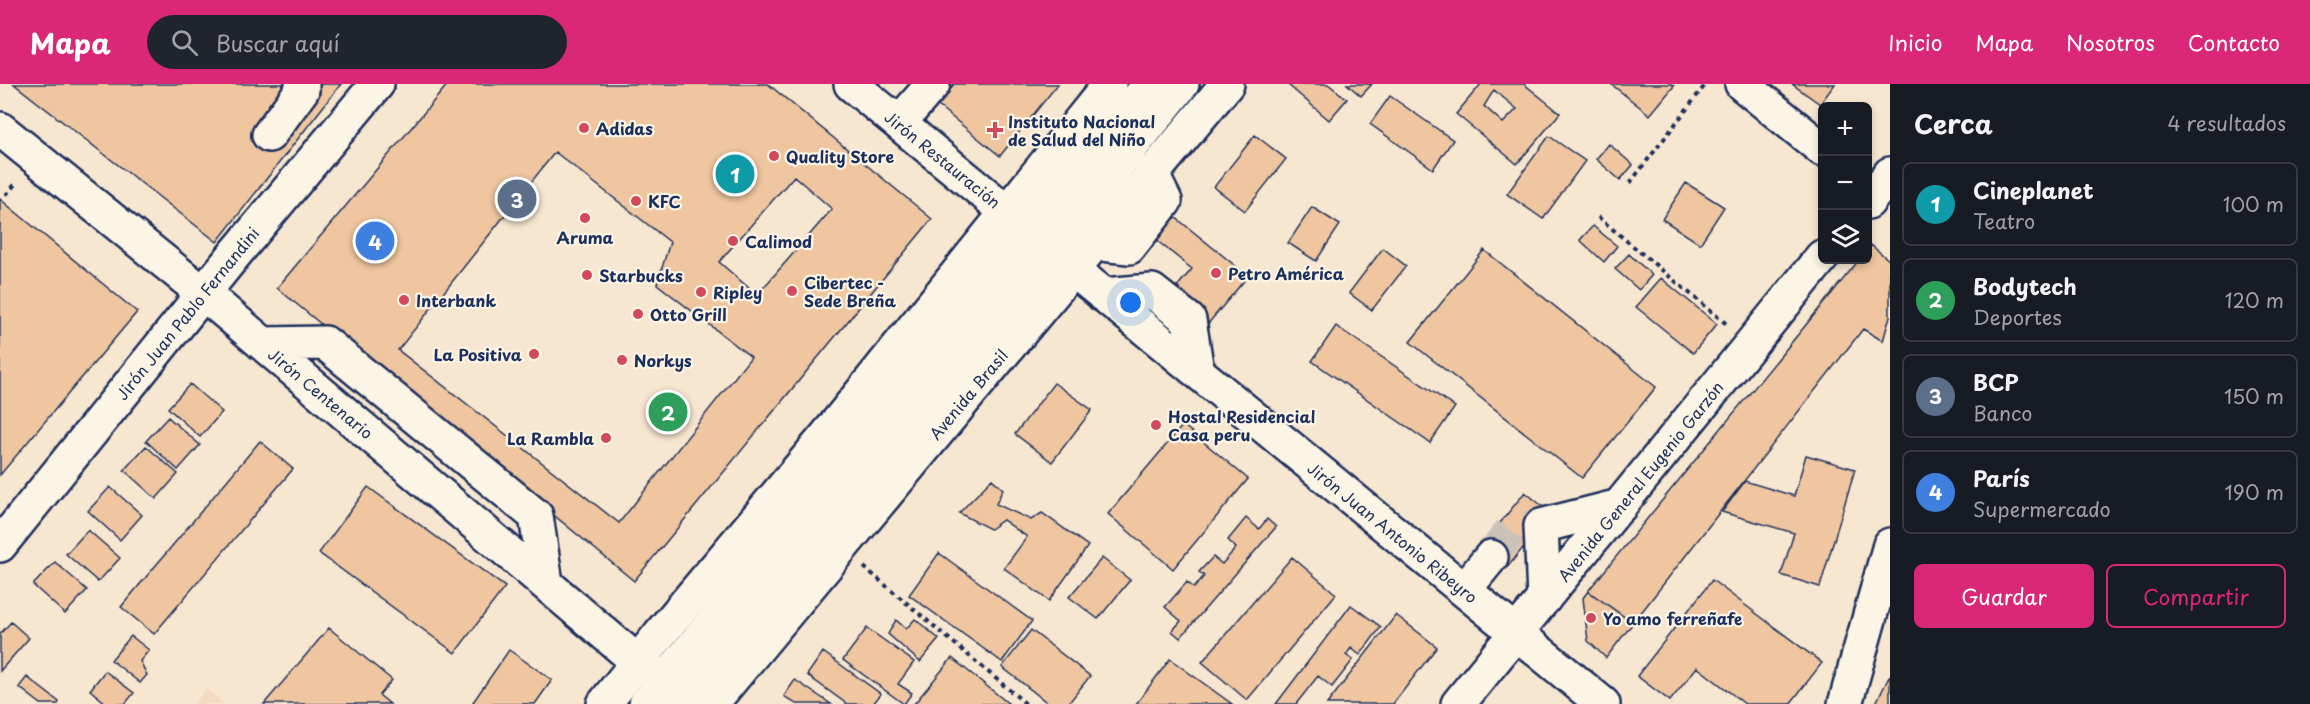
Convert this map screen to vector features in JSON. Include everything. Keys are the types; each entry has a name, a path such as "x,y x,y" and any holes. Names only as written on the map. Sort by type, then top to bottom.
{"street":[{"path":"269,135 302,90 302,84"},
{"name":"Jirón Juan Pablo Fernandini","path":"0,545 203,293 377,84"},
{"name":"Jirón Restauración","path":"851,84 1007,212"},
{"path":"899,123 933,84"},
{"path":"604,704 833,428 1110,84"},
{"path":"679,699 1150,84"},
{"name":"Avenida Brasil","path":"679,699 996,316 1182,84"},
{"name":"Avenida Brasil","path":"679,699 841,547 1071,268 1227,84"},
{"path":"1742,84 1818,146"},
{"path":"1114,168 1198,120"},
{"name":"Jirón Centenario","path":"0,129 203,293 639,662 679,699"},
{"path":"1129,247 1165,201 1151,173"},
{"path":"1093,243 1129,247"},
{"path":"1129,247 1152,291 1189,320 1197,371"},
{"name":"Avenida General Eugenio Garzón","path":"1458,704 1818,262"},
{"name":"Jirón Juan Antonio Ribeyro","path":"1071,268 1603,704"},
{"path":"1103,295 1152,291"},
{"path":"996,316 1049,296"},
{"path":"263,344 325,343 536,516 546,583"},
{"path":"1544,599 1540,526 1620,506"},
{"path":"1845,704 1890,545"},
{"path":"1464,590 1491,557"}],"path":[{"path":"1630,183 1706,84"},
{"path":"1598,217 1751,345"},
{"path":"841,547 1026,704"}],"shaded area":[{"path":"206,689 224,704 194,704"}],"building":[{"path":"14,84 341,84 217,242"},
{"name":"La Rambla","path":"448,84 768,84 932,219 634,581 277,288","holes":["794,176 832,209 757,295 719,262"]},
{"name":"Instituto Nacional de Salud del Niño","path":"954,84 1058,84 1000,156 937,105"},
{"path":"1287,84 1328,84 1347,99 1329,120"},
{"path":"1347,84 1372,84 1361,96"},
{"path":"1481,84 1524,84 1560,113 1517,164 1456,114","holes":["1494,90 1517,109 1503,123 1484,106"]},
{"path":"1611,84 1671,84 1674,86 1650,115"},
{"path":"1792,84 1835,84 1822,102 1818,103"},
{"path":"1390,96 1453,140 1433,169 1370,124"},
{"path":"1255,135 1286,159 1245,211 1214,187"},
{"path":"1549,136 1585,161 1543,219 1507,194"},
{"path":"1609,144 1633,165 1620,180 1596,159"},
{"path":"555,152 670,242 657,284 751,357 619,523 398,350"},
{"path":"1686,183 1724,207 1700,244 1662,219"},
{"path":"0,199 137,312 0,475"},
{"path":"1312,207 1340,225 1316,261 1288,243"},
{"name":"Petro América","path":"1175,217 1248,276 1207,325 1170,295 1192,269 1156,240"},
{"path":"1593,226 1617,246 1604,262 1580,240"},
{"path":"1872,246 1890,261 1890,316 1883,341 1863,329 1633,623 1588,591 1856,264 1872,264"},
{"path":"1383,248 1406,266 1372,310 1349,293"},
{"path":"1484,250 1656,387 1582,478 1410,342"},
{"path":"1629,254 1652,275 1639,290 1615,269"},
{"path":"1661,278 1717,324 1693,353 1636,307"},
{"path":"1336,326 1455,407 1430,443 1312,361"},
{"path":"1054,383 1092,410 1052,462 1015,434"},
{"path":"190,384 222,412 200,437 168,408"},
{"path":"168,417 200,445 178,470 146,441"},
{"path":"1183,425 1248,479 1173,569 1108,514"},
{"path":"260,441 293,469 154,634 121,607"},
{"path":"146,446 178,474 156,499 124,470"},
{"path":"1806,455 1855,469 1820,587 1781,575 1794,533 1722,512 1745,481 1794,496"},
{"path":"992,479 1003,489 996,504 1031,520 1042,513 1088,546 1049,601 1004,568 1027,537 1003,520 990,529 959,513"},
{"path":"110,487 142,515 120,540 88,511"},
{"path":"368,487 505,587 455,653 319,553"},
{"path":"1525,492 1551,513 1506,569 1480,548"},
{"path":"1246,518 1259,529 1267,519 1276,527 1180,638 1172,631 1181,621 1165,607 1187,582 1194,588 1204,576 1199,572 1213,557 1222,564 1236,548 1228,540"},
{"path":"88,530 120,558 98,582 66,554"},
{"path":"939,553 1032,621 1002,662 909,595"},
{"path":"1292,557 1336,594 1247,700 1202,662"},
{"path":"1102,558 1130,580 1098,619 1069,597"},
{"path":"55,562 87,590 65,614 33,585"},
{"path":"1712,580 1822,663 1790,704 1745,704 1697,667 1670,701 1637,676"},
{"path":"1588,591 1633,623 1606,658 1588,641 1583,598"},
{"path":"1351,605 1381,627 1360,655 1351,648 1346,655 1353,660 1332,687 1318,676 1296,704 1276,704"},
{"path":"1396,615 1437,647 1393,704 1327,704"},
{"path":"915,619 939,639 920,662 888,634 896,620 906,629"},
{"path":"11,622 29,638 0,671 0,634"},
{"path":"329,628 392,680 379,695 390,704 264,704"},
{"path":"867,628 914,662 898,684 912,693 904,704 843,660"},
{"path":"1031,630 1090,676 1068,704 1049,704 1002,667"},
{"path":"131,636 149,650 140,661 147,675 140,683 111,660"},
{"path":"509,650 552,680 535,704 476,704 473,702"},
{"path":"823,652 881,694 873,704 847,704 807,675"},
{"path":"952,658 1009,704 914,704"},
{"path":"1170,659 1232,704 1136,704"},
{"path":"105,671 134,693 125,704 107,704 90,690"},
{"path":"1890,675 1890,704 1876,704 1876,703"},
{"path":"27,677 59,702 58,704 41,704 19,687"},
{"path":"795,680 831,704 796,704 784,696"}],"tunnel":[{"path":"1491,557 1511,530 1541,526"}],"place":[{"name":"Adidas","path":"584,128"},
{"name":"Instituto Nacional de Salud del Niño","path":"995,130"},
{"name":"Quality Store","path":"774,156"},
{"name":"Cineplanet","path":"735,174"},
{"name":"BCP","path":"517,199"},
{"name":"KFC","path":"636,201"},
{"name":"Aruma","path":"585,218"},
{"name":"París","path":"375,241"},
{"name":"Calimod","path":"733,241"},
{"name":"Petro América","path":"1216,273"},
{"name":"Starbucks","path":"587,275"},
{"name":"Cibertec - Sede Breña","path":"792,291"},
{"name":"Ripley","path":"701,292"},
{"name":"Interbank","path":"404,300"},
{"name":"Otto Grill","path":"638,314"},
{"name":"La Positiva","path":"534,354"},
{"name":"Norkys","path":"622,360"},
{"name":"Bodytech","path":"668,412"},
{"name":"Hostal Residencial Casa peru","path":"1156,425"},
{"name":"La Rambla","path":"606,438"},
{"name":"Yo amo ferreñafe","path":"1591,618"}]}
